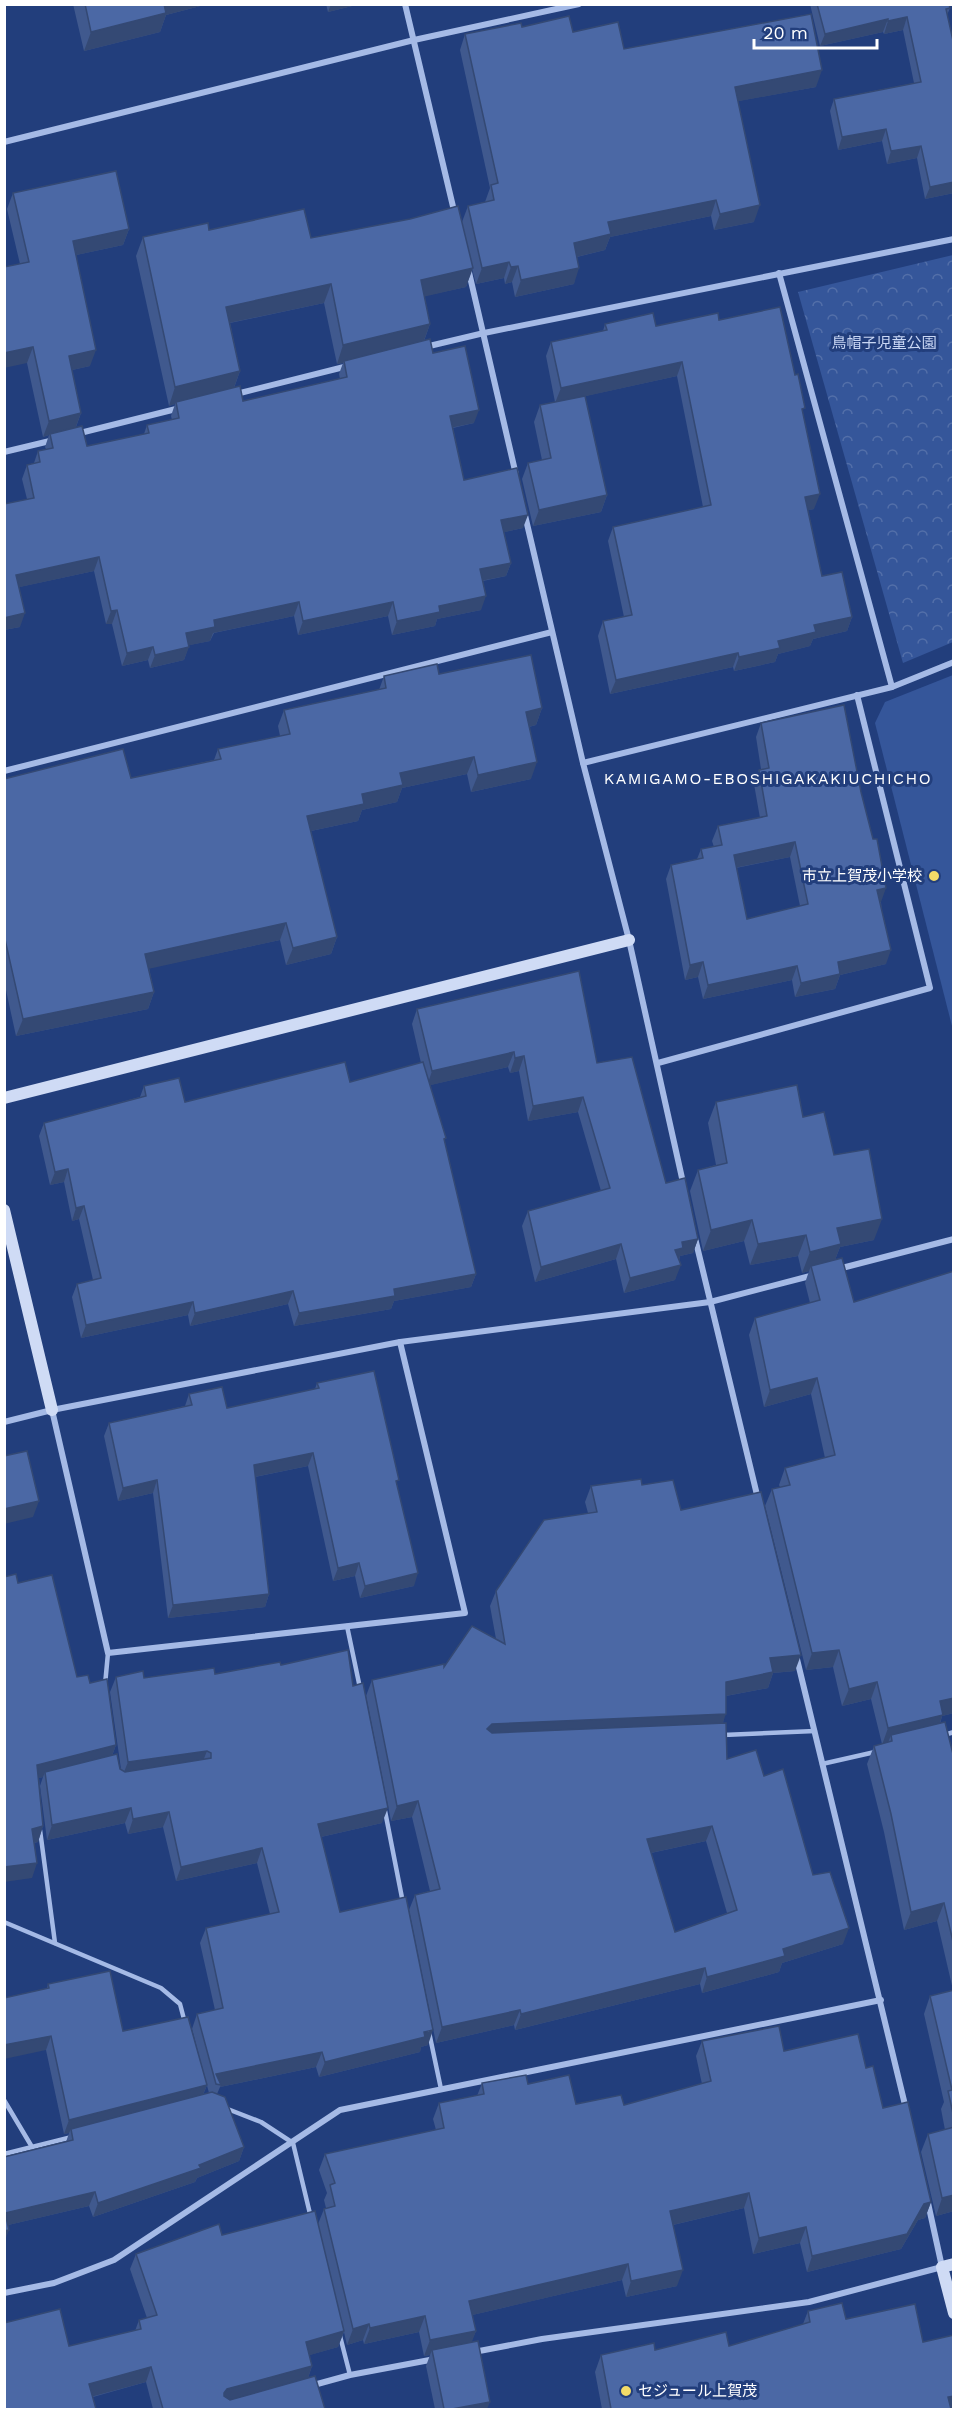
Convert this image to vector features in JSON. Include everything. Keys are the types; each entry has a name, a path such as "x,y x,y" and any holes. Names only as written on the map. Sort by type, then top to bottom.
{"street":[{"path":"405,4 457,220"},
{"path":"4,142 414,40 579,4"},
{"path":"415,350 484,333 954,239"},
{"path":"468,265 518,482"},
{"path":"779,273 892,687"},
{"path":"233,395 358,364"},
{"path":"73,435 187,407"},
{"path":"4,452 62,438"},
{"path":"523,506 583,763 658,1062 685,1191"},
{"path":"4,771 552,632"},
{"path":"583,763 892,687 954,662"},
{"path":"658,1062 930,988 857,695"},
{"path":"4,1098 629,940"},
{"path":"4,1210 108,1653 465,1613 400,1342"},
{"path":"692,1226 761,1511"},
{"path":"4,1422 52,1410 400,1342 710,1302 954,1239"},
{"path":"795,1650 908,2116"},
{"path":"4,2293 54,2283 114,2260 340,2110 881,2000"},
{"path":"926,2198 948,2266 954,2313"},
{"path":"463,2354 542,2339 809,2302 948,2266"},
{"path":"303,2387 350,2375 440,2358"}],"lane":[{"path":"347,1626 361,1696"},
{"path":"106,1688 104,1677 108,1653"},
{"path":"721,1735 815,1731"},
{"path":"943,1735 954,1732"},
{"path":"822,1764 877,1751"},
{"path":"382,1800 403,1904"},
{"path":"39,1818 55,1943"},
{"path":"4,1922 161,1988 180,2004 186,2026"},
{"path":"427,2020 441,2089"},
{"path":"4,2100 32,2147"},
{"path":"215,2104 261,2122 292,2143 312,2224"},
{"path":"4,2154 76,2136"},
{"path":"338,2328 350,2375"}],"green space":[{"name":"鳥帽子児童公園","path":"953,255 953,642 903,663 798,292"},
{"name":"市立上賀茂小学校","path":"953,675 953,1030 875,723 885,702"}],"building":[{"path":"85,4 164,4 166,13 91,32"},
{"path":"817,4 949,4 950,8 946,9 954,45 954,182 930,187 921,146 891,151 886,129 842,137 834,99 921,82 907,17 888,21 888,19 825,34"},
{"path":"811,14 822,70 735,87 760,205 720,214 716,200 608,222 611,234 574,243 579,268 521,280 518,266 511,267 509,262 482,268 468,206 494,200 491,185 498,183 465,34 521,23 522,27 569,16 573,32 618,22 624,49"},
{"path":"116,171 129,229 73,241 96,350 69,356 81,413 49,421 33,347 4,353 4,267 29,262 13,193"},
{"path":"458,206 473,268 421,280 430,324 343,345 331,284 226,307 240,371 175,387 143,237 208,223 209,230 304,209 311,238 410,219"},
{"path":"780,307 795,375 798,374 805,408 802,409 820,494 805,497 822,576 842,572 852,617 814,625 816,632 778,641 780,648 739,657 738,653 616,680 603,621 632,615 613,527 711,505 682,362 561,388 551,342 607,330 605,324 653,313 656,326 718,313 719,320"},
{"path":"430,339 433,353 465,346 479,410 450,416 464,480 517,468 528,515 501,520 511,563 480,569 486,596 439,606 440,612 397,621 393,602 303,621 299,602 214,620 215,627 186,633 189,647 155,655 153,647 127,653 117,610 111,611 99,557 16,575 25,613 4,618 4,504 34,498 27,465 40,462 38,451 53,448 50,434 82,426 87,446 149,433 147,425 179,418 176,402 240,386 243,401 347,377 344,361"},
{"path":"585,396 607,495 539,510 528,463 551,458 540,405"},
{"path":"531,655 542,708 526,712 537,762 478,775 474,757 400,773 403,785 362,794 364,804 307,816 337,937 293,948 286,923 145,954 154,992 23,1019 4,935 4,779 123,749 131,778 221,759 218,749 290,734 284,710 386,688 384,676 437,664 439,674"},
{"path":"844,705 861,792 873,839 877,839 886,888 877,890 891,950 838,962 840,974 801,983 797,966 708,985 703,962 690,965 671,865 703,858 701,849 722,845 718,826 767,816 759,770 769,768 761,723","holes":["795,842 808,904 747,919 734,855"]},
{"path":"579,971 597,1063 632,1057 666,1183 685,1178 698,1239 682,1242 683,1248 675,1250 681,1265 630,1278 621,1244 541,1267 528,1211 610,1188 583,1097 533,1106 524,1056 515,1058 514,1052 432,1071 417,1009"},
{"path":"345,1062 350,1082 423,1062 446,1138 444,1139 476,1274 394,1289 395,1296 299,1313 293,1291 195,1313 193,1302 86,1325 77,1284 101,1278 84,1206 76,1208 68,1169 55,1172 44,1123 146,1096 144,1086 179,1078 185,1102"},
{"path":"797,1085 803,1117 824,1112 834,1155 869,1149 882,1219 837,1228 841,1244 810,1252 806,1235 758,1244 752,1220 711,1230 698,1170 727,1163 716,1102"},
{"path":"842,1258 854,1302 954,1271 954,1698 940,1701 943,1715 888,1728 877,1682 849,1689 839,1650 812,1653 772,1489 790,1485 785,1468 835,1455 817,1378 770,1390 755,1318 820,1300 811,1266"},
{"path":"374,1371 399,1480 396,1481 418,1573 365,1586 359,1563 338,1568 313,1453 254,1465 269,1594 173,1605 157,1480 123,1488 109,1423 192,1405 189,1394 222,1387 227,1408 319,1388 317,1383"},
{"path":"27,1451 39,1501 4,1509 4,1456"},
{"path":"641,1479 642,1485 673,1480 681,1510 761,1492 801,1655 770,1658 773,1672 726,1682 726,1714 492,1724 487,1729 492,1733 726,1723 727,1759 756,1750 764,1776 783,1769 813,1875 830,1872 849,1928 783,1949 785,1956 707,1977 705,1968 521,2014 520,2010 442,2027 415,1895 440,1889 418,1801 397,1806 372,1680 444,1664 444,1667 472,1626 505,1644 496,1591 544,1520 597,1512 591,1486","holes":["712,1826 737,1910 675,1932 647,1839"]},
{"path":"16,1574 18,1583 52,1575 77,1677 88,1675 90,1683 107,1679 116,1745 37,1765 43,1826 32,1829 37,1863 4,1867 4,1577"},
{"path":"348,1650 353,1686 363,1683 388,1808 318,1824 340,1912 406,1897 433,2030 424,2032 425,2037 325,2062 322,2052 216,2074 221,2085 216,2084 197,2014 223,2008 206,1928 279,1912 262,1848 181,1867 169,1812 133,1819 131,1808 52,1825 45,1772 117,1754 120,1769 125,1772 211,1758 211,1753 207,1751 128,1762 116,1677 143,1671 144,1678 214,1668 215,1674 280,1662 281,1665"},
{"path":"945,1722 954,1758 954,1946 944,1903 911,1912 874,1746 892,1741 891,1735"},
{"path":"110,1971 123,2031 188,2017 207,2085 69,2120 51,2036 4,2045 4,1998 49,1988 48,1984"},
{"path":"954,1990 954,2118 948,2091 952,2090 930,1996"},
{"path":"779,2026 784,2051 858,2034 866,2068 873,2066 883,2108 908,2102 931,2202 924,2204 907,2234 812,2256 806,2227 759,2238 749,2193 670,2211 683,2270 631,2281 628,2264 469,2301 476,2331 430,2340 425,2316 370,2328 369,2324 353,2329 324,2209 335,2206 330,2185 335,2183 325,2154 444,2128 439,2103 484,2094 482,2083 526,2075 528,2084 569,2075 576,2104 621,2095 624,2105 711,2081 702,2041"},
{"path":"212,2092 225,2097 244,2147 199,2165 201,2168 98,2203 95,2192 5,2213 9,2230 4,2231 4,2157 73,2140 71,2129"},
{"path":"954,2127 954,2195 942,2198 928,2134"},
{"path":"315,2211 344,2331 306,2342 312,2366 227,2389 224,2396 230,2400 315,2376 325,2409 163,2409 151,2367 89,2384 96,2409 4,2409 4,2323 60,2309 69,2346 141,2329 139,2320 157,2315 136,2254 219,2224 222,2235"},
{"path":"842,2303 846,2319 915,2304 923,2342 954,2335 954,2396 948,2397 951,2409 611,2409 601,2355 654,2343 655,2350 726,2332 729,2346 810,2322 808,2311"},
{"path":"478,2341 490,2402 444,2409 432,2350"}],"place":[{"name":"市立上賀茂小学校","path":"934,876"},
{"name":"セジュール上賀茂","path":"626,2391"}],"district":[{"name":"KAMIGAMO-EBOSHIGAKAKIUCHICHO","path":"768,778"}]}
